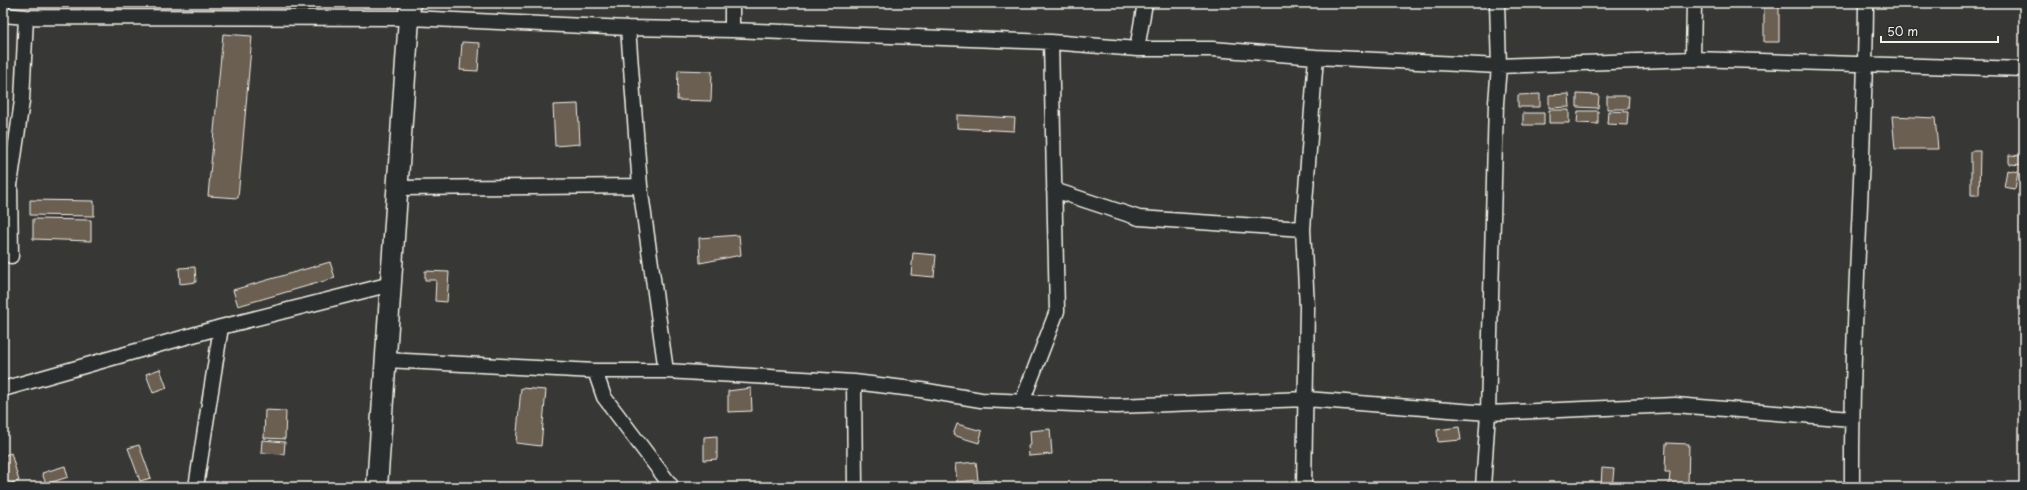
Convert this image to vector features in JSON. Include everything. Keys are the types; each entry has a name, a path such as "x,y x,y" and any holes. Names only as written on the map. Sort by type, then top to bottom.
{"street":[{"path":"732,3 732,30"},
{"path":"1137,49 1145,3"},
{"path":"1483,487 1488,413 1496,103 1499,66 1497,3"},
{"path":"1693,59 1694,3"},
{"path":"1852,487 1852,419 1866,65 1866,3"},
{"path":"3,15 26,17 410,11 628,28 732,30 1051,42 1137,49 1212,49 1316,57 1499,66 1693,59 2024,69"},
{"path":"377,487 410,11"},
{"path":"11,256 10,184 22,101 26,17"},
{"path":"628,28 640,186 666,371"},
{"path":"1022,402 1057,311 1051,42"},
{"path":"1304,487 1307,307 1303,229 1316,57"},
{"path":"397,188 640,186"},
{"path":"1054,190 1139,218 1303,229"},
{"path":"3,389 221,327 391,284"},
{"path":"196,487 221,327"},
{"path":"386,360 595,371 666,371 854,382 981,400 1117,406 1306,399 1488,413 1675,405 1852,419"},
{"path":"595,371 604,397 672,487"},
{"path":"854,382 855,487"}],"building":[{"path":"1764,3 1779,3 1779,42 1764,42"},
{"path":"223,34 252,36 238,198 208,196"},
{"path":"462,42 480,43 478,71 460,70"},
{"path":"678,70 712,71 711,101 677,100"},
{"path":"1540,94 1540,107 1518,107 1518,95"},
{"path":"1569,94 1570,107 1549,108 1549,95"},
{"path":"1577,94 1599,95 1598,108 1577,107"},
{"path":"1607,96 1629,96 1628,109 1607,109"},
{"path":"578,104 580,144 555,146 553,105"},
{"path":"1549,110 1569,110 1569,123 1549,123"},
{"path":"1578,111 1598,111 1598,124 1577,123"},
{"path":"1608,111 1628,112 1627,125 1607,124"},
{"path":"1523,113 1544,113 1544,125 1523,125"},
{"path":"957,115 1015,118 1014,131 957,128"},
{"path":"1892,116 1935,118 1938,149 1895,149"},
{"path":"1971,151 1980,151 1979,195 1971,195"},
{"path":"2009,155 2024,156 2024,165 2009,164"},
{"path":"2007,170 2018,172 2015,189 2004,187"},
{"path":"30,200 94,201 94,216 30,215"},
{"path":"33,219 91,220 91,241 33,239"},
{"path":"739,235 741,255 700,263 699,238"},
{"path":"913,253 936,255 934,277 911,275"},
{"path":"330,262 335,278 238,306 233,290"},
{"path":"195,267 196,282 180,284 179,268"},
{"path":"425,271 449,272 447,302 435,301 436,280 425,280"},
{"path":"160,369 167,388 153,393 146,374"},
{"path":"521,388 546,390 541,446 516,443"},
{"path":"751,388 752,411 728,412 728,391"},
{"path":"265,410 286,411 285,439 264,438"},
{"path":"957,424 982,431 979,443 953,435"},
{"path":"1459,427 1461,440 1438,442 1437,430"},
{"path":"1050,429 1052,454 1029,456 1028,446 1031,445 1030,431"},
{"path":"717,436 717,459 704,460 704,437"},
{"path":"262,440 285,442 284,454 261,453"},
{"path":"1666,443 1689,444 1688,486 1669,485 1670,472 1665,472"},
{"path":"139,445 151,478 140,481 128,448"},
{"path":"11,453 19,481 3,486 3,456"},
{"path":"976,462 978,480 957,482 955,464"},
{"path":"65,466 68,477 46,484 42,473"},
{"path":"1602,468 1614,469 1612,487 1601,487"},
{"path":"996,480 996,487 978,487 978,481"}]}
